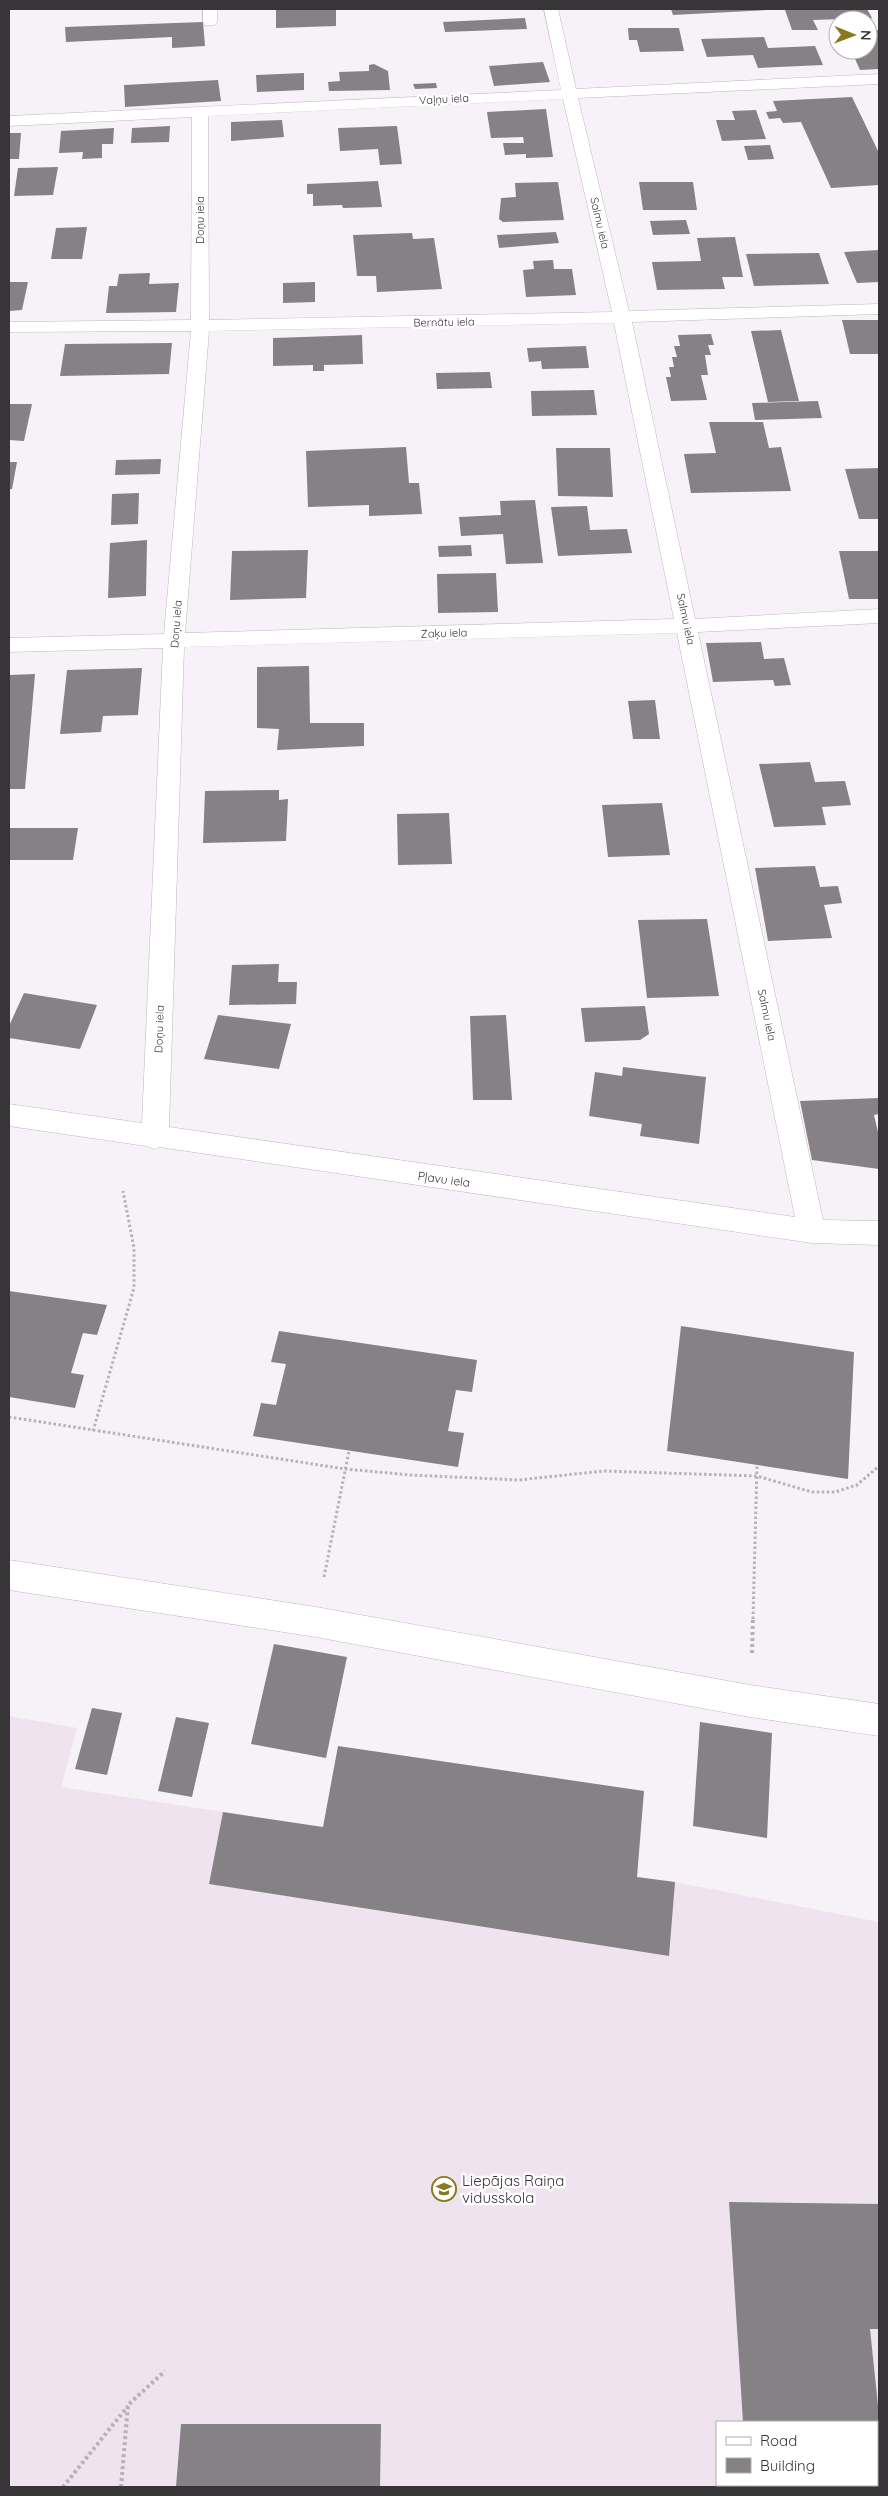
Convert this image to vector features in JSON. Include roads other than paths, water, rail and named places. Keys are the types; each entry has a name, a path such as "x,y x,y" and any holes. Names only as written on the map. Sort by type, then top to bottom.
{"street":[{"name":"Salmu iela","path":"551,9 622,318 812,1231"},
{"name":"Vaļņu iela","path":"9,121 879,79"},
{"name":"Doņu iela","path":"155,1138 174,641 200,326 200,112"},
{"name":"Bernātu iela","path":"9,327 200,326 622,318 879,309"},
{"name":"Zaķu iela","path":"9,645 687,626 879,616"},
{"name":"Pļavu iela","path":"9,1115 155,1138 812,1231 879,1233"},
{"path":"9,1575 316,1622 750,1702 879,1720"}],"place":[{"name":"Liepājas Raiņa vidusskola","path":"444,2189"}]}
